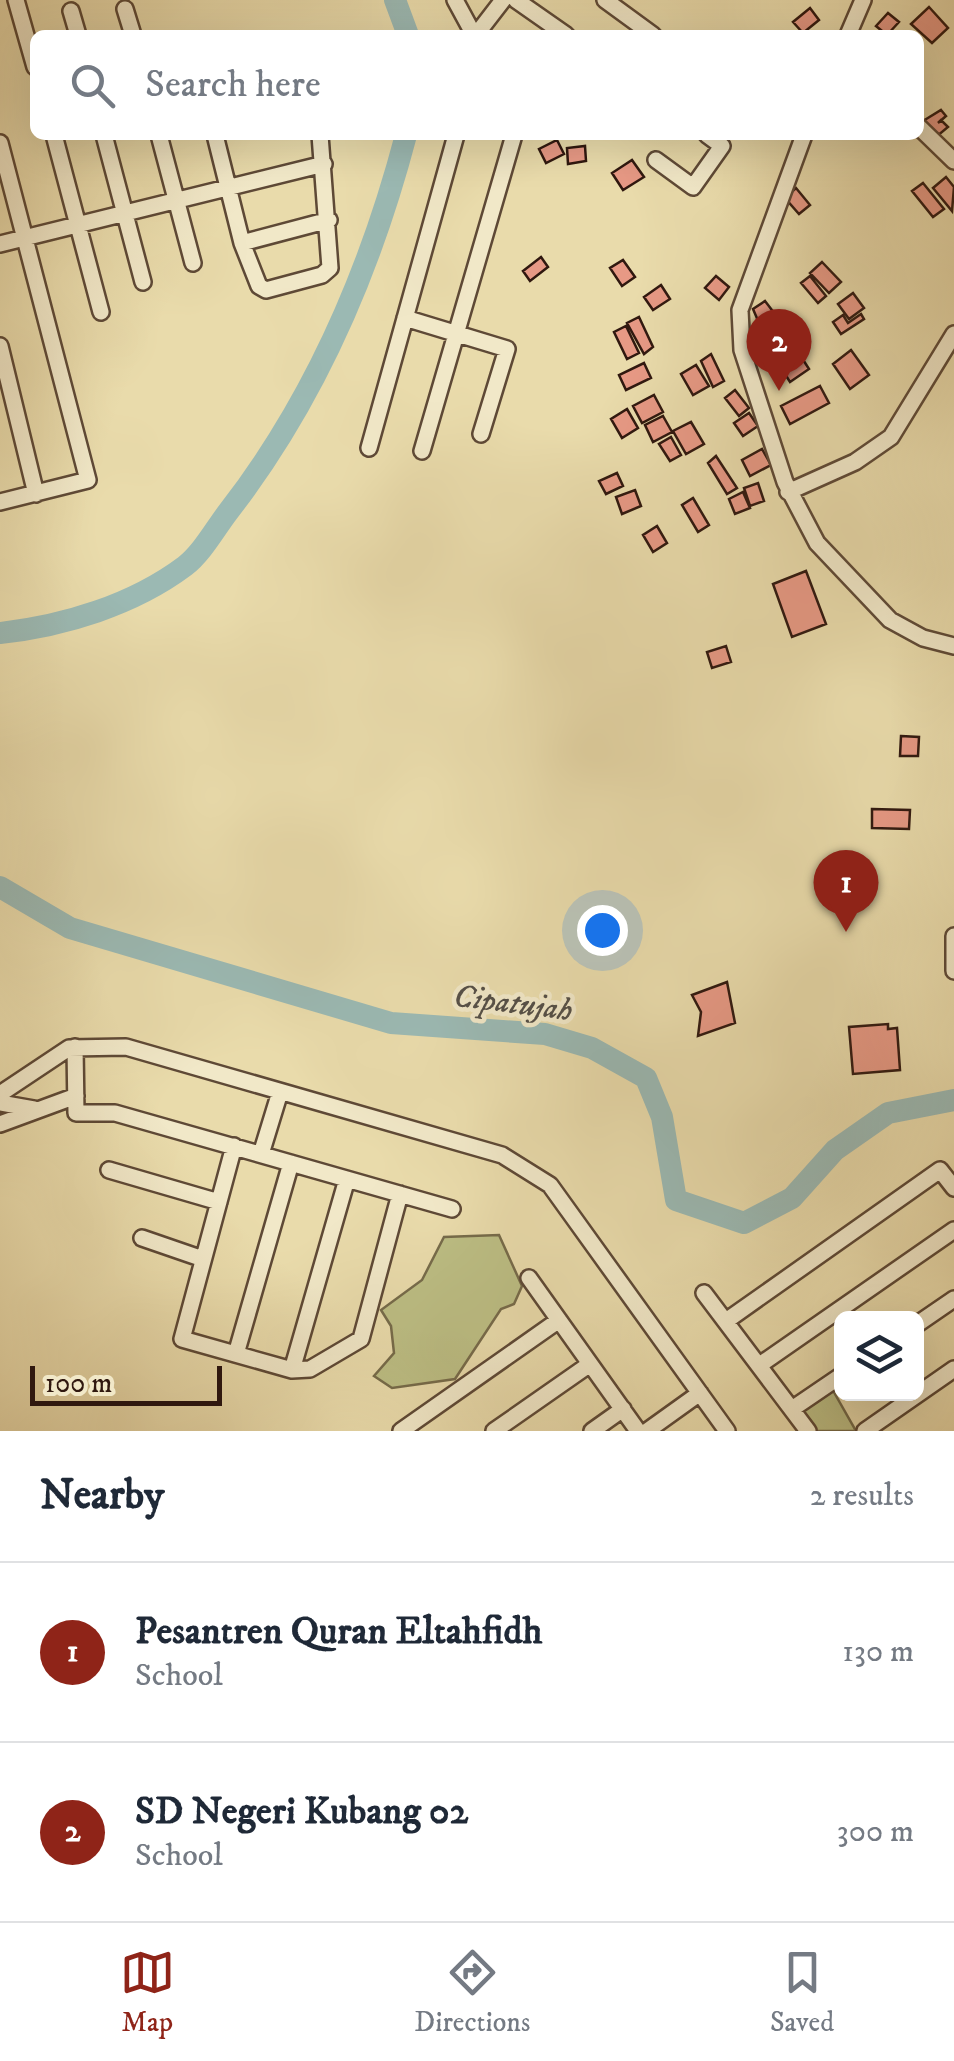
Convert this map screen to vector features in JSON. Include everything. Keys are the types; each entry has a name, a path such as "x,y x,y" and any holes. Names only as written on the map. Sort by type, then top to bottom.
{"street":[{"path":"16,0 30,50"},
{"path":"455,0 472,30"},
{"path":"479,30 503,0"},
{"path":"516,0 559,30"},
{"path":"605,0 646,30"},
{"path":"850,30 863,0"},
{"path":"125,10 131,30"},
{"path":"72,11 77,30"},
{"path":"924,133 954,162"},
{"path":"55,140 101,312"},
{"path":"105,140 143,282"},
{"path":"160,140 192,263"},
{"path":"217,140 242,243 258,286 270,290 322,275 330,268 321,140"},
{"path":"369,448 455,140"},
{"path":"422,451 513,140"},
{"path":"656,160 693,187 722,146 714,140"},
{"path":"802,140 746,292 739,322 742,350 788,492 817,543 867,601 907,630 954,646"},
{"path":"0,144 88,480 0,502"},
{"path":"0,244 228,184 324,164"},
{"path":"242,243 329,220"},
{"path":"405,318 507,349 481,434"},
{"path":"788,492 855,462 891,437 954,334"},
{"path":"0,346 36,494"},
{"path":"954,936 954,971"},
{"path":"75,1047 76,1113 115,1114 452,1209"},
{"path":"0,1094 75,1047 126,1047 502,1155 529,1168 550,1185 727,1431"},
{"path":"261,1154 280,1092"},
{"path":"0,1124 76,1096"},
{"path":"0,1104 38,1110"},
{"path":"234,1146 182,1339 292,1370 310,1369 361,1339 400,1194"},
{"path":"236,1354 291,1163"},
{"path":"109,1170 219,1202"},
{"path":"726,1321 940,1170 954,1188"},
{"path":"292,1370 347,1179"},
{"path":"761,1364 954,1230"},
{"path":"142,1238 203,1259"},
{"path":"529,1278 638,1431"},
{"path":"704,1293 808,1431"},
{"path":"924,1320 954,1299"},
{"path":"401,1431 559,1320"},
{"path":"494,1431 590,1364"},
{"path":"865,1431 954,1370"},
{"path":"792,1409 834,1381"},
{"path":"647,1431 700,1393"},
{"path":"592,1431 623,1409"}],"green space":[{"path":"499,1235 522,1286 514,1304 501,1309 455,1379 392,1388 374,1376 394,1353 391,1326 381,1310 422,1280 444,1237"},
{"path":"831,1387 834,1401 839,1401 856,1431 813,1431 798,1409"}],"building":[{"path":"929,7 948,28 932,43 924,36 924,30 911,24"},
{"path":"810,8 819,20 807,30 800,30 793,22"},
{"path":"888,13 899,22 892,30 876,26"},
{"path":"941,110 946,116 941,120 948,127 936,137 924,120"},
{"path":"557,140 564,154 546,163 539,149"},
{"path":"585,146 586,161 568,164 567,148"},
{"path":"632,160 644,177 623,190 612,173"},
{"path":"946,177 954,187 952,211 933,188"},
{"path":"923,183 944,209 933,217 912,191"},
{"path":"796,188 810,205 799,214 785,198"},
{"path":"541,257 548,267 530,281 523,271"},
{"path":"623,260 635,277 622,286 610,268"},
{"path":"822,262 841,282 829,293 810,273"},
{"path":"716,276 729,287 719,300 705,288"},
{"path":"810,276 826,296 818,303 801,283"},
{"path":"661,285 670,299 653,310 644,297"},
{"path":"853,293 864,308 849,319 838,304"},
{"path":"765,301 778,318 762,330 753,309"},
{"path":"861,314 864,319 841,334 833,322 843,315 848,323"},
{"path":"639,317 653,347 644,354 627,323"},
{"path":"780,324 809,369 790,382 761,336"},
{"path":"626,326 639,353 627,359 614,332"},
{"path":"851,350 869,375 850,389 833,364"},
{"path":"711,354 724,381 713,387 701,361"},
{"path":"644,363 651,378 626,390 619,375"},
{"path":"696,365 709,386 693,395 681,374"},
{"path":"820,386 829,403 790,424 781,406"},
{"path":"735,390 749,408 739,416 725,398"},
{"path":"654,395 663,412 642,423 633,406"},
{"path":"627,409 638,428 622,438 611,419"},
{"path":"749,413 758,426 743,436 734,423"},
{"path":"663,416 672,432 653,442 645,425"},
{"path":"691,422 704,444 686,454 673,431"},
{"path":"671,437 681,455 670,461 659,444"},
{"path":"762,449 771,465 750,476 742,460"},
{"path":"716,456 737,488 727,494 708,463"},
{"path":"617,473 623,486 606,494 599,481"},
{"path":"758,483 764,501 750,506 744,488"},
{"path":"635,490 641,506 622,514 616,497"},
{"path":"743,492 750,508 735,514 729,499"},
{"path":"693,498 709,525 698,532 682,505"},
{"path":"657,526 667,543 653,552 643,535"},
{"path":"806,571 826,624 792,637 773,584"},
{"path":"726,646 731,662 712,668 707,652"},
{"path":"901,736 919,737 918,756 900,756"},
{"path":"872,809 910,810 909,829 872,828"},
{"path":"727,982 735,1023 698,1036 701,1012 692,995"},
{"path":"888,1024 888,1029 897,1028 900,1070 853,1074 849,1027"}],"waterway":[{"name":"Cipatujah","path":"395,0 406,30"},
{"name":"Cipatujah","path":"0,633 97,612 165,580 203,548 259,469 313,380 357,285 405,140"},
{"name":"Cipatujah","path":"0,887 70,928 391,1023 545,1034 592,1048 646,1078 662,1117 676,1200 744,1223 792,1198 835,1150 888,1113 954,1100"}],"place":[{"name":"SD Negeri Kubang 02","path":"779,391"},
{"name":"Pesantren Quran Eltahfidh","path":"846,932"}]}
